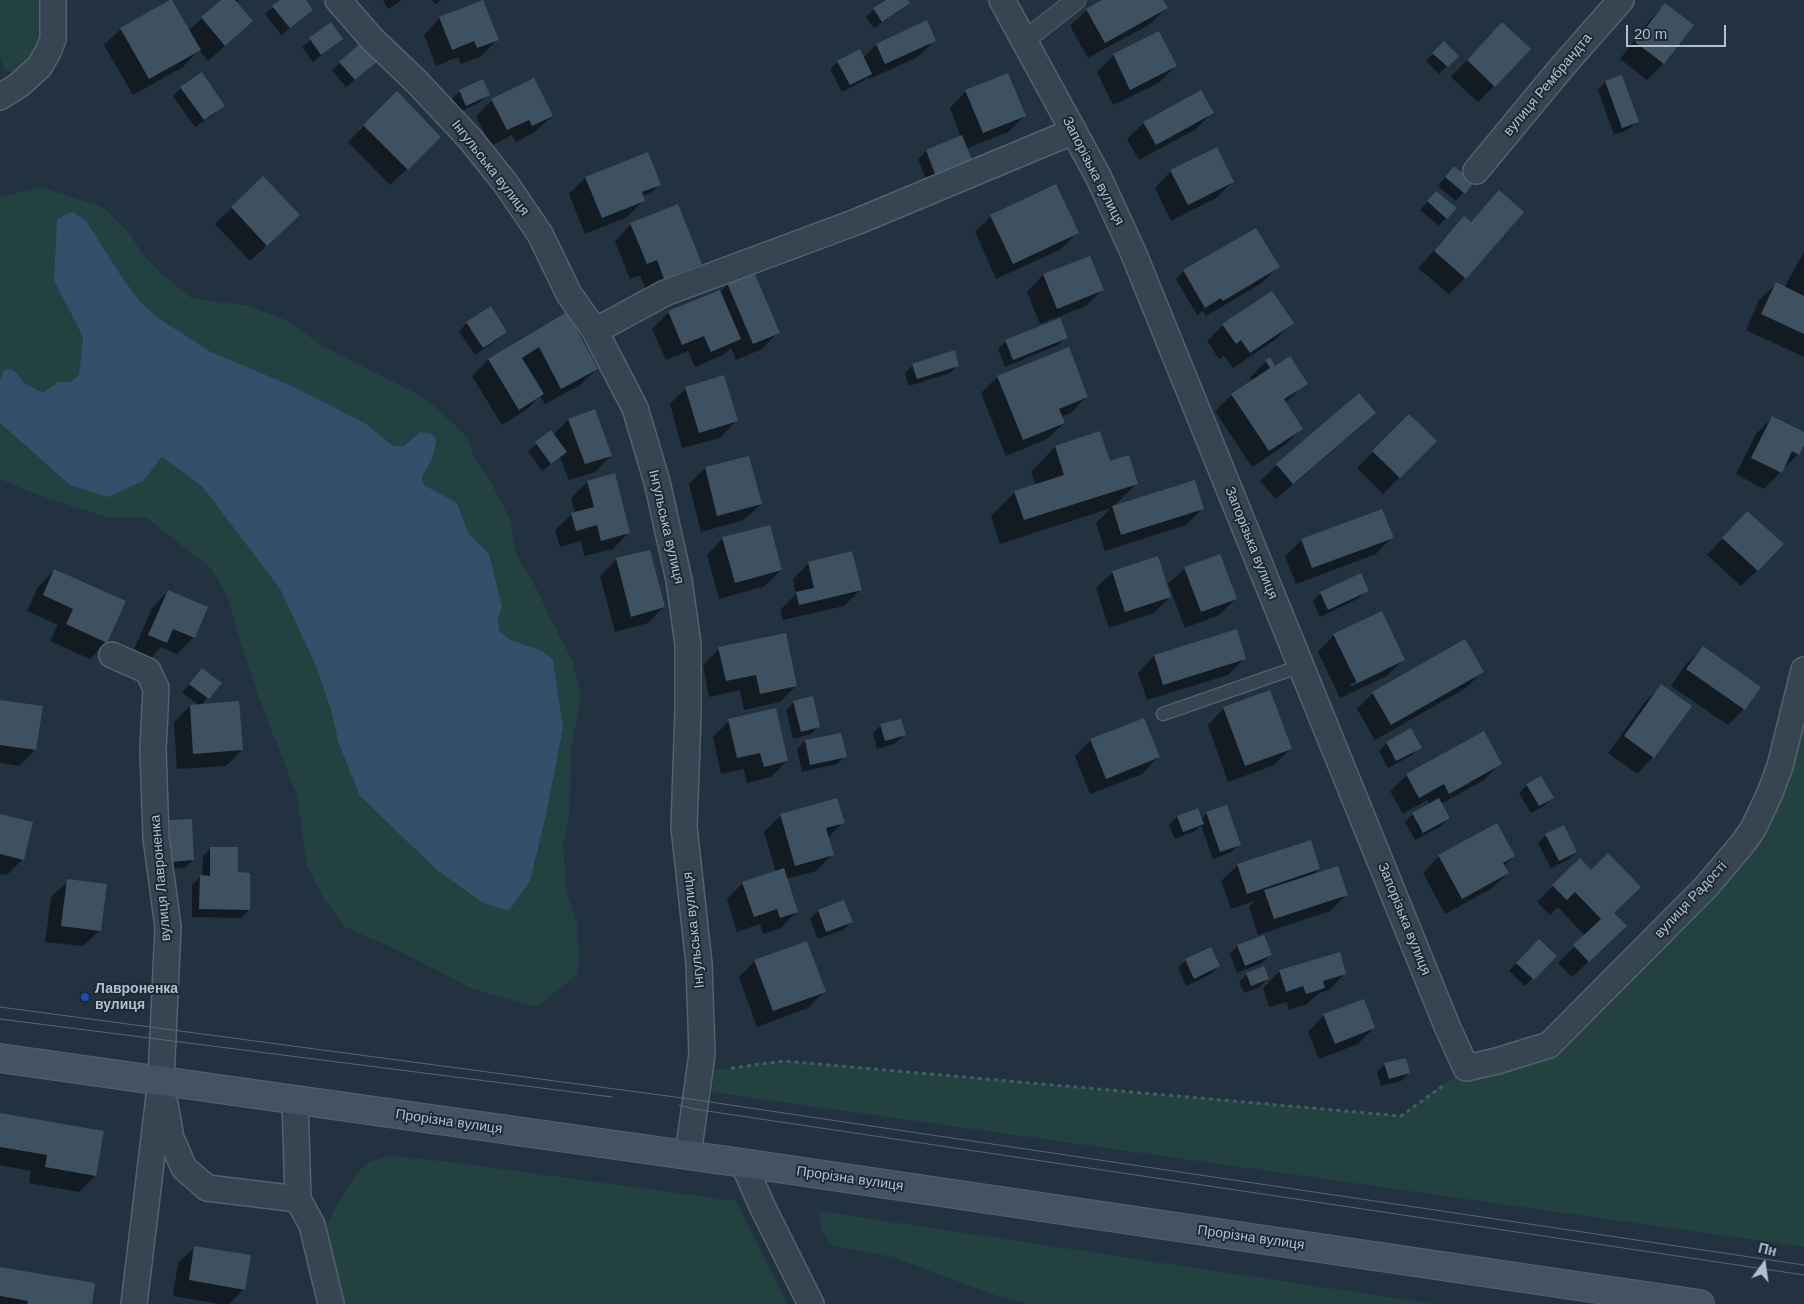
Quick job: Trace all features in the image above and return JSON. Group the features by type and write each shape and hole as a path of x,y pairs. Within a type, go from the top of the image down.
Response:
{"main road":[{"name":"Прорізна вулиця","path":"0,1058 253,1092 295,1100 743,1163 1700,1304"}],"street":[{"path":"0,97 19,86 39,67 48,52 53,39 53,0"},
{"name":"Інгульська вулиця","path":"338,0 373,40 416,82 470,140 506,184 540,234 569,294 594,331 635,408 657,482 679,580 688,644 688,713 684,827 699,964 702,1054 688,1156"},
{"name":"Запорізька вулиця","path":"1002,0 1098,176 1133,252 1447,1026 1466,1068"},
{"path":"1024,40 1076,0"},
{"name":"вулиця Рембрандта","path":"1476,171 1562,67 1621,0"},
{"path":"594,331 665,293 856,222 1074,131"},
{"name":"вулиця Лавроненка","path":"112,655 148,671 156,688 153,750 156,838 168,927 161,1080 134,1304"},
{"name":"вулиця Радості","path":"1466,1068 1497,1061 1549,1045 1706,887 1744,842 1760,815 1777,775 1804,673"},
{"path":"161,1080 171,1138 184,1168 207,1188 298,1199"},
{"path":"295,1100 298,1199 312,1225 331,1304"},
{"path":"743,1163 762,1208 810,1304"}],"lane":[{"path":"1162,714 1301,666"}],"path":[{"path":"701,1072 784,1061 1401,1116 1466,1068"}],"green space":[{"path":"0,0 42,0 42,19 34,55 16,74 5,70 0,56"},
{"path":"40,187 103,207 128,232 144,256 163,275 191,298 249,306 286,320 321,345 417,394 435,407 467,437 475,459 489,479 511,521 515,552 539,593 572,660 581,696 571,749 569,816 563,845 567,893 577,924 579,962 577,975 536,1007 473,989 389,946 345,927 323,897 307,865 297,796 258,695 229,600 212,569 147,518 109,518 41,496 0,479 0,423 70,485 143,481 162,457 202,486 280,589 316,666 332,713 338,741 438,871 483,903 509,911 530,881 545,820 563,728 528,645 509,639 499,631 498,618 502,608 481,545 468,533 457,503 424,485 422,477 432,459 420,432 403,446 393,446 365,423 292,386 211,352 158,318 141,303 119,273 57,219 54,280 83,337 79,375 69,382 58,382 43,393 24,383 17,373 4,370 0,381 0,197"},
{"path":"1804,675 1804,1247 698,1090 701,1072 784,1061 1401,1116 1466,1068 1549,1045 1744,842"},
{"path":"390,1156 450,1162 736,1201 787,1304 331,1304 317,1244 343,1194 358,1172 369,1162"},
{"path":"819,1211 1434,1304 1030,1304 997,1296 893,1257 833,1246 822,1232"}],"water":[{"path":"72,212 86,221 119,273 141,303 158,318 211,352 292,386 365,423 393,446 404,446 420,432 432,434 436,440 432,459 422,477 424,485 457,503 468,533 489,554 502,608 498,618 499,631 509,639 542,651 553,660 563,728 545,820 530,881 509,911 483,903 438,871 360,796 338,741 332,713 316,666 280,589 202,486 162,457 143,481 108,497 70,485 0,423 0,381 4,370 11,369 17,373 24,383 43,393 58,382 70,382 79,375 83,337 54,280 57,219"}],"building":[{"path":"172,0 201,50 149,79 120,28"},
{"path":"221,0 235,0 253,21 225,46 201,17"},
{"path":"280,0 306,0 313,10 290,28 272,6"},
{"path":"483,0 499,40 477,48 474,41 452,50 439,17"},
{"path":"886,0 908,0 910,3 882,22 873,8"},
{"path":"1102,0 1163,0 1168,8 1105,43 1086,9"},
{"path":"1665,3 1694,25 1664,64 1635,42"},
{"path":"927,20 936,41 885,64 876,44"},
{"path":"331,22 343,39 321,55 309,38"},
{"path":"1502,22 1531,49 1495,87 1467,60"},
{"path":"1159,31 1177,66 1130,90 1113,54"},
{"path":"1444,41 1459,56 1448,67 1432,53"},
{"path":"362,42 378,61 355,80 339,62"},
{"path":"860,49 872,74 850,85 837,61"},
{"path":"202,72 225,106 204,120 180,87"},
{"path":"1008,73 1026,116 983,133 965,90"},
{"path":"1622,75 1639,122 1622,128 1605,81"},
{"path":"534,78 553,116 532,126 529,120 507,130 491,99"},
{"path":"483,79 490,95 466,106 459,90"},
{"path":"1201,90 1214,113 1156,145 1143,122"},
{"path":"397,91 441,137 408,170 363,125"},
{"path":"962,135 973,162 936,177 926,150"},
{"path":"1217,147 1234,182 1188,205 1170,170"},
{"path":"648,152 661,185 642,192 645,201 602,218 585,177"},
{"path":"1454,166 1474,183 1465,194 1445,177"},
{"path":"263,176 300,215 267,246 231,207"},
{"path":"1056,184 1079,233 1013,264 990,215"},
{"path":"1499,190 1524,212 1466,279 1434,251 1464,216 1471,222"},
{"path":"1436,191 1457,208 1447,219 1427,201"},
{"path":"678,204 702,264 664,279 657,260 647,264 630,223"},
{"path":"1256,228 1280,267 1223,301 1221,298 1205,308 1183,270"},
{"path":"1090,256 1104,290 1057,309 1043,274"},
{"path":"754,272 780,333 753,344 727,283"},
{"path":"1776,282 1804,296 1804,334 1761,314"},
{"path":"720,290 741,339 711,352 704,336 682,345 668,311"},
{"path":"1272,291 1294,323 1250,353 1241,340 1236,344 1222,324"},
{"path":"491,306 507,332 483,348 466,322"},
{"path":"567,312 598,369 561,389 539,347 522,358 544,394 519,410 488,359"},
{"path":"1060,318 1068,338 1013,360 1005,340"},
{"path":"1069,347 1088,397 1059,409 1065,423 1023,440 997,376"},
{"path":"955,350 959,366 917,379 912,364"},
{"path":"1290,356 1308,384 1284,399 1303,429 1269,451 1231,394 1270,368 1265,360 1270,357 1275,366"},
{"path":"724,375 738,421 699,433 685,387"},
{"path":"1359,393 1376,413 1293,484 1276,464"},
{"path":"595,409 612,456 585,464 568,419"},
{"path":"1409,414 1437,441 1400,478 1372,451"},
{"path":"1772,416 1804,432 1804,445 1799,455 1792,451 1782,473 1751,458"},
{"path":"551,430 567,452 551,464 535,442"},
{"path":"1100,431 1110,461 1129,455 1138,484 1024,520 1014,491 1064,475 1055,446"},
{"path":"749,456 762,504 717,516 705,467"},
{"path":"615,473 630,533 601,541 597,525 576,531 571,513 594,507 587,481"},
{"path":"1195,480 1204,509 1121,535 1112,506"},
{"path":"1382,509 1394,538 1312,568 1301,539"},
{"path":"1747,511 1784,544 1758,571 1722,538"},
{"path":"770,525 782,570 735,583 722,537"},
{"path":"650,550 665,607 631,617 616,558"},
{"path":"852,551 862,590 799,605 796,592 814,588 808,562"},
{"path":"1220,554 1237,599 1201,612 1184,567"},
{"path":"1158,556 1171,597 1125,612 1112,571"},
{"path":"54,569 126,601 107,643 66,624 73,609 43,595"},
{"path":"1361,573 1369,591 1328,610 1320,592"},
{"path":"168,590 208,607 195,638 173,629 167,643 148,635"},
{"path":"1382,611 1405,660 1357,683 1333,634"},
{"path":"1237,629 1246,659 1163,685 1154,655"},
{"path":"786,633 797,686 760,694 756,675 726,681 718,647"},
{"path":"1465,639 1484,672 1391,725 1372,692"},
{"path":"1703,646 1761,687 1745,710 1686,669"},
{"path":"202,668 222,683 209,699 189,684"},
{"path":"1661,684 1692,706 1654,758 1624,736"},
{"path":"1270,690 1292,749 1245,766 1223,707"},
{"path":"813,696 820,727 801,732 793,701"},
{"path":"0,700 43,706 36,750 0,745"},
{"path":"239,701 243,750 193,754 190,705"},
{"path":"776,708 788,761 764,767 760,753 737,758 728,719"},
{"path":"1144,718 1160,757 1106,779 1090,739"},
{"path":"901,719 906,735 885,741 880,724"},
{"path":"1411,728 1422,748 1396,761 1386,742"},
{"path":"1484,731 1502,764 1449,794 1444,784 1419,798 1406,774"},
{"path":"841,733 847,757 810,765 805,740"},
{"path":"1541,776 1554,798 1539,806 1526,784"},
{"path":"837,798 845,823 826,828 834,855 795,866 780,814"},
{"path":"1439,798 1450,818 1423,833 1412,813"},
{"path":"1227,805 1241,845 1220,852 1206,812"},
{"path":"1198,808 1204,824 1183,832 1177,816"},
{"path":"0,814 33,822 24,860 0,854"},
{"path":"192,819 194,860 171,862 169,820"},
{"path":"1497,823 1515,856 1503,863 1509,873 1462,899 1438,855"},
{"path":"1564,825 1577,852 1559,861 1545,834"},
{"path":"1311,840 1320,869 1247,894 1237,864"},
{"path":"210,847 238,847 238,872 250,873 250,910 199,909 200,875 210,876"},
{"path":"1608,853 1641,887 1614,913 1627,926 1589,962 1573,945 1601,919 1575,892 1567,900 1552,885 1580,858 1591,870"},
{"path":"1338,866 1348,895 1274,919 1264,890"},
{"path":"784,868 798,912 780,918 777,909 754,917 742,882"},
{"path":"67,879 107,884 101,931 61,926"},
{"path":"844,900 853,922 826,932 818,910"},
{"path":"1264,935 1272,955 1245,966 1237,945"},
{"path":"1539,939 1557,956 1534,980 1516,963"},
{"path":"807,941 826,992 773,1011 754,960"},
{"path":"1211,947 1220,966 1194,979 1185,959"},
{"path":"1340,952 1346,974 1323,981 1325,988 1306,994 1303,986 1286,992 1279,970"},
{"path":"1264,966 1269,979 1251,986 1246,973"},
{"path":"1364,999 1375,1028 1335,1044 1323,1014"},
{"path":"1406,1058 1410,1073 1389,1079 1384,1063"},
{"path":"0,1113 104,1131 96,1176 45,1167 47,1155 0,1147"},
{"path":"194,1246 251,1255 245,1290 189,1280"},
{"path":"0,1267 95,1283 92,1304 27,1304 28,1301 0,1296"}],"tram line":[{"path":"0,1007 690,1099 1804,1265"},
{"path":"0,1019 612,1097"},
{"path":"679,1105 694,1109 1804,1275"}],"place":[{"name":"Лавроненка вулиця","path":"85,997"}]}
